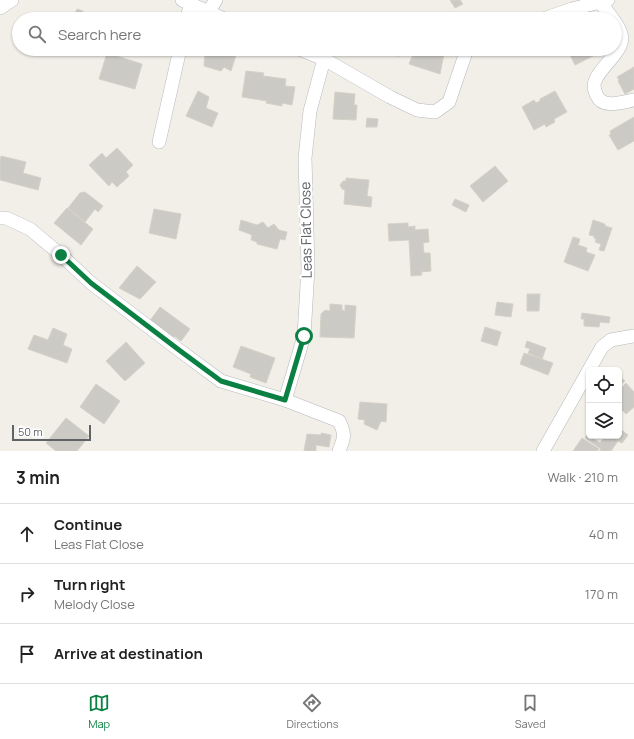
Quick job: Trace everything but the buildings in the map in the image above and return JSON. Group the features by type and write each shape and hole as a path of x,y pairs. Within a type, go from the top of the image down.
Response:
{"street":[{"path":"0,8 12,0"},
{"path":"187,12 186,2 208,12 216,0"},
{"path":"563,12 604,1 610,12"},
{"path":"159,142 178,56"},
{"path":"316,56 390,97 417,110 435,112 449,102 465,56"},
{"path":"612,56 594,82 594,91 598,99 604,103 609,104 634,100"},
{"name":"Leas Flat Close","path":"285,400 304,336 308,268 305,158 310,111 324,59"},
{"path":"0,218 6,218 30,229 91,283 221,381 285,400 339,421 345,437 339,451"},
{"path":"591,367 602,347 611,340 634,336"},
{"path":"543,451 586,375"}],"route":[{"path":"61,255 91,283 221,381 285,400 304,336"}]}
